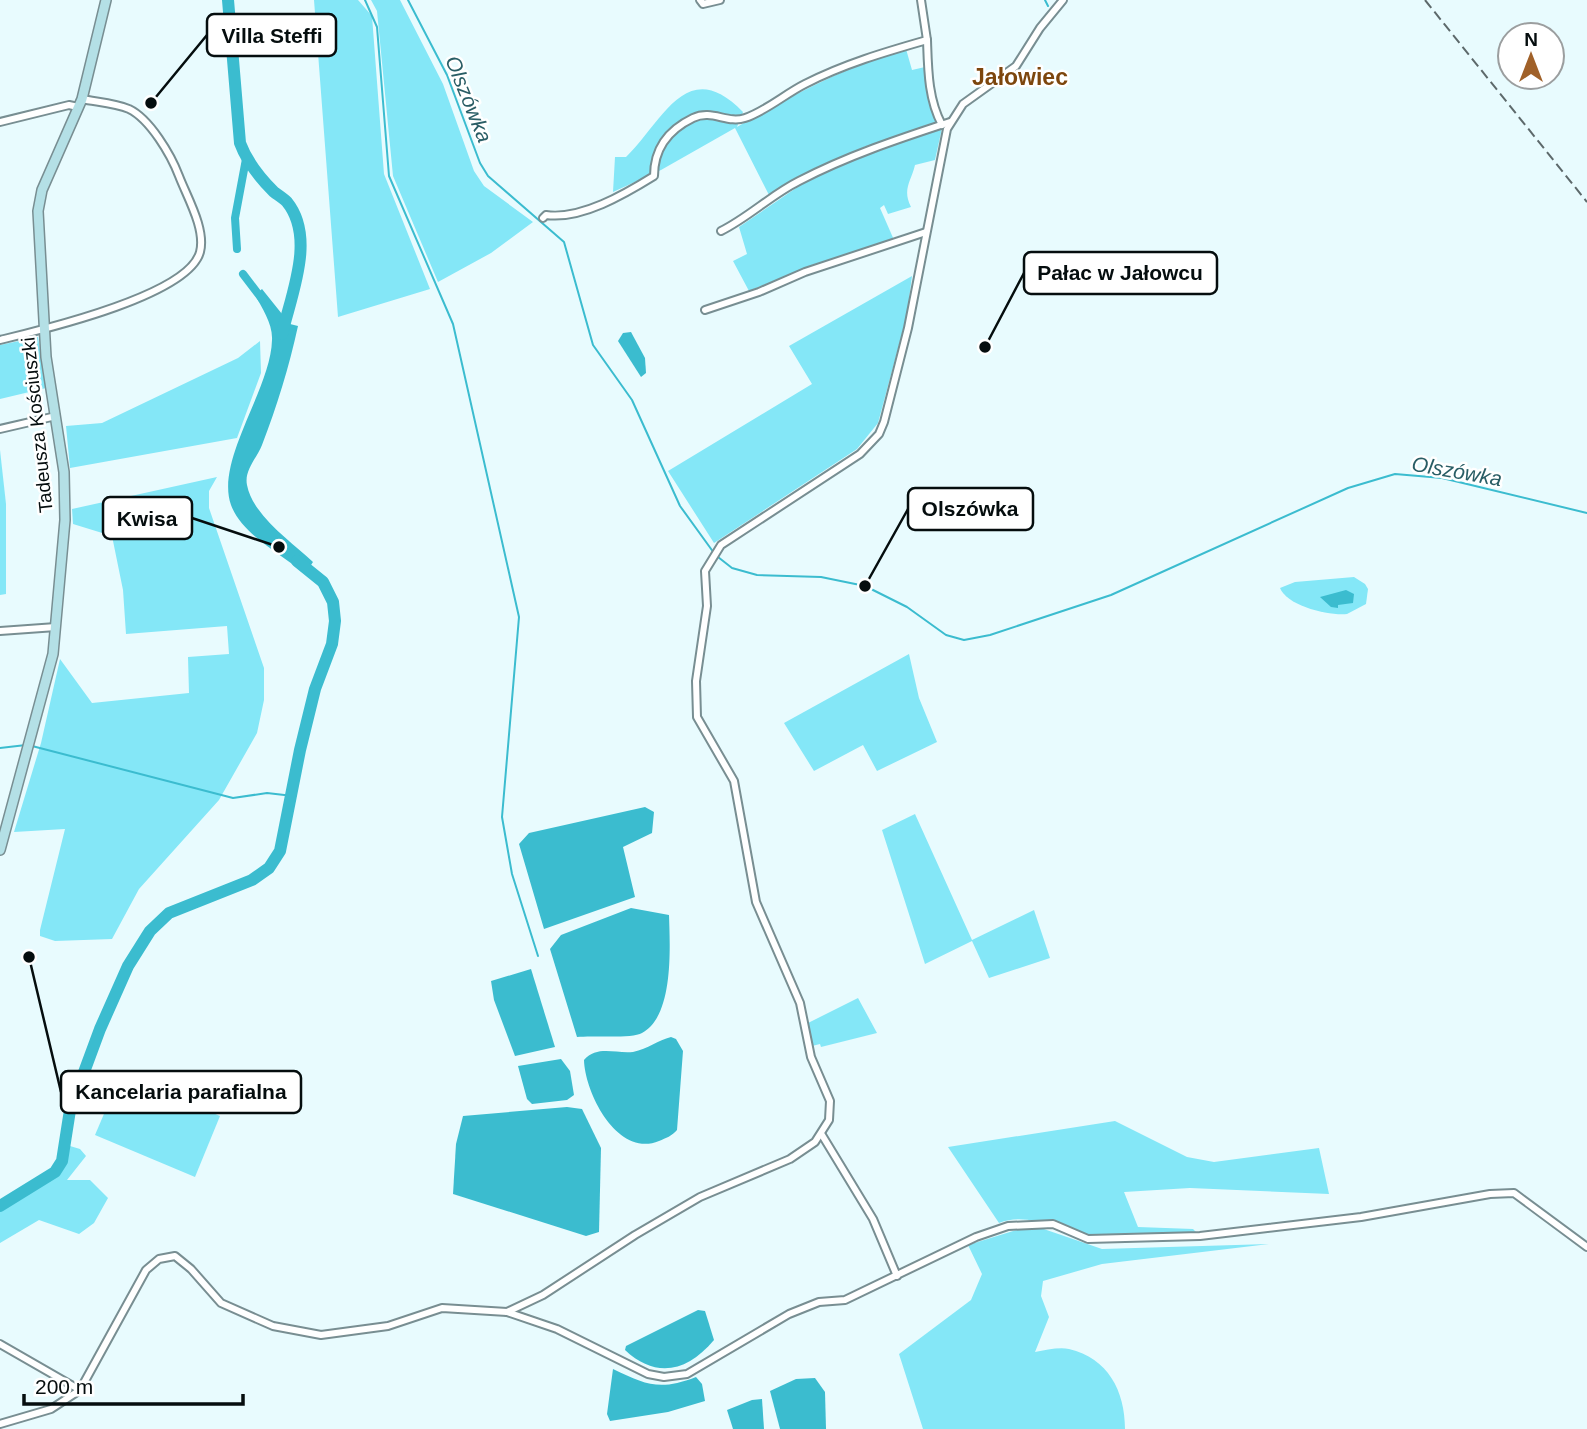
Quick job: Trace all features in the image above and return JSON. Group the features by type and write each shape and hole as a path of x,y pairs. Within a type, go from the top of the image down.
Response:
{"main road":[{"name":"Tadeusza Kościuszki","path":"0,850 51,663 65,520 64,472 45,329 38,211 42,190 80,103 106,0"}],"street":[{"path":"700,0 703,4 720,0"},
{"path":"920,0 928,78 936,113 942,125"},
{"path":"507,1312 543,1295 635,1235 700,1197 790,1158 822,1135 830,1113 829,1095 811,1057 797,993 756,902 734,781 697,717 696,681 707,606 705,571 711,557 721,545 860,454 879,434 908,328 950,122 963,104 1016,66 1040,28 1063,0"},
{"path":"543,218 546,215 560,217 578,213 654,176 654,159 665,137 694,117 715,113 728,119 742,119 838,69 926,40"},
{"path":"0,122 80,103 128,108 142,118 174,164 201,236 200,253 194,262 155,289 121,306 0,340"},
{"path":"721,231 746,218 796,183 874,146 950,122"},
{"path":"705,310 759,292 805,272 926,232"},
{"path":"0,429 56,416"},
{"path":"0,631 56,627"},
{"path":"822,1135 873,1219 897,1276"},
{"path":"0,1424 51,1409 80,1390 146,1270 159,1259 175,1256 191,1269 220,1303 273,1326 321,1335 388,1326 442,1308 507,1312 556,1329 648,1374 664,1377 687,1374 789,1314 819,1302 845,1300 976,1237 1008,1226 1053,1224 1088,1239 1200,1236 1361,1217 1490,1194 1514,1193 1587,1247"},
{"path":"0,1344 80,1390"}],"shaded area":[{"path":"314,0 358,0 372,16 384,174 430,289 338,317"},
{"path":"371,0 400,0 443,84 474,171 484,186 533,222 491,253 438,282 393,176 377,11"},
{"path":"906,49 912,70 925,67 937,122 864,147 770,197 735,128 661,170 613,192 615,157 626,157 677,99 691,91 706,90 723,96 743,112 737,127 819,83"},
{"path":"942,128 935,160 915,165 907,190 911,207 888,214 884,205 880,208 894,240 812,265 749,291 733,261 747,254 739,227 802,184 845,163"},
{"path":"912,276 907,315 878,423 857,449 714,543 668,471 812,384 789,346"},
{"path":"262,289 290,324 298,326 278,401 262,445 249,469 247,485 265,518 313,562 305,574 244,526 231,505 228,487 237,446 269,359 271,328 255,295"},
{"path":"631,332 645,358 646,373 641,377 618,341 623,333"},
{"path":"38,337 46,388 0,399 0,345"},
{"path":"260,341 261,373 237,438 70,468 66,426 102,423 238,358"},
{"path":"0,450 6,504 6,594 0,595"},
{"path":"217,477 209,491 209,508 264,668 264,700 257,733 219,800 139,889 112,939 55,941 40,936 65,829 14,832 41,743 60,659 92,703 189,693 188,657 229,654 227,626 126,634 123,590 112,536 73,524 72,509"},
{"path":"1354,577 1368,589 1366,604 1347,614 1330,613 1300,605 1280,588 1295,582"},
{"path":"1346,590 1354,594 1353,603 1338,605 1338,608 1331,607 1320,597"},
{"path":"909,654 919,698 937,742 877,771 863,745 814,771 784,723"},
{"path":"645,807 654,812 652,833 623,847 635,897 544,929 519,844 529,833"},
{"path":"915,814 972,940 1034,910 1050,958 989,978 972,941 925,964 882,830"},
{"path":"631,908 669,915 668,980 660,1012 652,1024 637,1035 577,1037 550,949 561,935"},
{"path":"531,969 555,1047 515,1056 494,1000 491,981"},
{"path":"858,998 877,1033 821,1047 820,1044 812,1046 808,1023"},
{"path":"671,1037 676,1039 683,1051 677,1130 659,1141 644,1144 630,1140 618,1132 597,1105 590,1089 584,1060 601,1051 638,1051"},
{"path":"561,1059 570,1071 574,1095 567,1100 532,1104 527,1099 518,1066"},
{"path":"121,1074 220,1116 195,1177 95,1135"},
{"path":"567,1107 582,1109 601,1148 599,1232 586,1236 453,1194 456,1144 463,1116"},
{"path":"1115,1121 1187,1157 1214,1162 1319,1148 1329,1194 1190,1188 1124,1192 1138,1227 1193,1229 1200,1236 1125,1241 1086,1239 1033,1221 1022,1219 999,1223 948,1147"},
{"path":"70,1146 80,1149 86,1156 67,1180 90,1180 108,1198 94,1223 79,1234 39,1220 0,1243 0,1211 52,1178"},
{"path":"1032,1225 1102,1249 1269,1244 1102,1264 1043,1281 1041,1296 1049,1317 1035,1352 1065,1348 1083,1353 1104,1368 1118,1389 1125,1429 923,1429 899,1354 971,1300 982,1274 968,1245"},
{"path":"698,1310 705,1311 714,1340 693,1359 671,1368 660,1368 648,1365 625,1350 626,1346"},
{"path":"613,1369 644,1382 663,1385 696,1377 702,1384 705,1401 668,1412 610,1421 607,1414"},
{"path":"815,1378 825,1392 826,1429 780,1429 770,1391 796,1379"},
{"path":"762,1399 764,1429 733,1429 727,1410"}],"waterway":[{"path":"228,0 240,143 259,175 287,202 300,232 299,267 282,334"},
{"path":"365,0 377,27 389,176 453,324 519,617 502,817 512,874 538,956"},
{"name":"Olszówka","path":"408,0 447,75 480,163 488,176 564,242 593,345 632,400 680,506 714,553"},
{"path":"1045,0 1048,6"},
{"path":"237,249 235,218 246,159"},
{"path":"243,274 262,299"},
{"name":"Olszówka","path":"718,557 732,568 757,575 821,577 865,586 907,607 946,635 964,640 990,635 1111,595 1348,488 1395,474 1442,478 1587,513"},
{"path":"0,1206 55,1172 62,1161 70,1110 100,1029 128,966 150,931 169,913 252,880 269,868 280,851 300,750 315,689 332,644 335,621 333,602 323,582 297,561"},
{"path":"0,748 26,745"},
{"path":"32,746 233,798 267,793 293,796"}],"railway":[{"path":"1425,0 1587,202"}],"place":[{"name":"Villa Steffi","path":"151,103"},
{"name":"Pałac w Jałowcu","path":"985,347"},
{"name":"Kwisa","path":"279,547"},
{"name":"Olszówka","path":"865,586"},
{"name":"Kancelaria parafialna","path":"29,957"}],"district":[{"name":"Jałowiec","path":"1020,77"}]}
